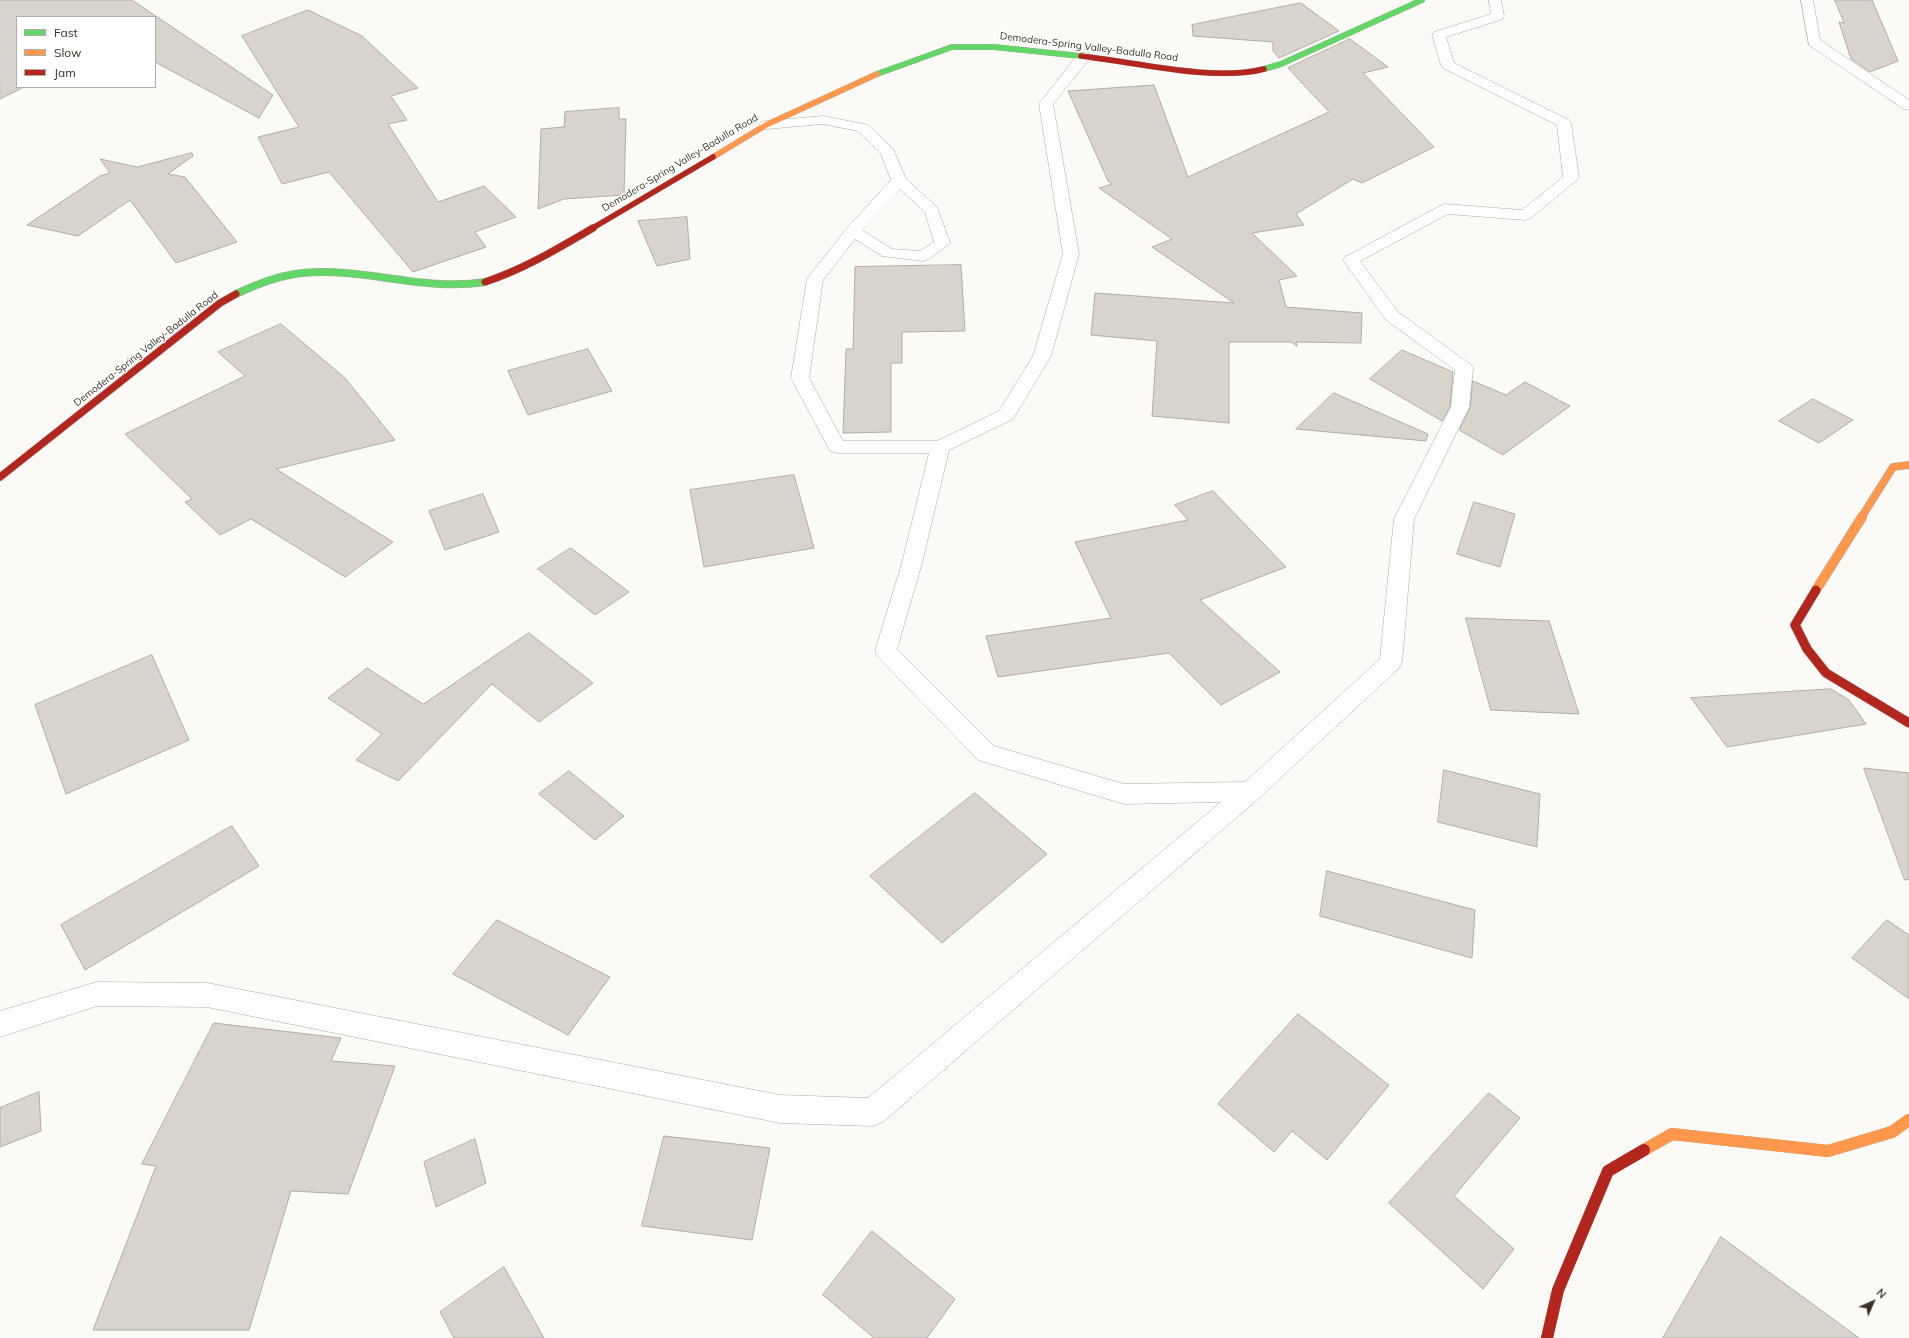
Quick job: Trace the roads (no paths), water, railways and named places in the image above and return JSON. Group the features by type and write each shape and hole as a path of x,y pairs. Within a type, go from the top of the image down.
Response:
{"main road":[{"name":"Demodera-Spring Valley-Badulla Road","path":"0,477 220,303 250,286 285,274 324,271 448,285 471,284 500,278 524,269 550,254 766,124 872,76 952,47 994,47 1084,56 1148,66 1217,73 1252,72 1281,64 1422,0"},
{"path":"1909,465 1893,467 1795,625 1807,649 1826,673 1909,723"},
{"path":"1547,1338 1558,1290 1608,1171 1672,1134 1828,1151 1892,1132 1909,1120"}],"lane":[{"path":"0,1024 97,994 207,995 780,1110 873,1112 1250,792 1391,662 1404,519 1460,407 1464,368 1392,316 1351,260 1445,209 1524,215 1571,178 1564,123 1448,65 1439,35 1498,16 1495,0"},
{"path":"1807,0 1814,42 1909,106"},
{"path":"899,181 854,231 815,279 800,378 837,447 940,447 1006,415 1042,356 1071,254 1046,104 1084,56"},
{"path":"766,124 823,120 863,128 888,152 899,181 932,210 942,243 923,256 888,254 854,231"},
{"path":"940,447 912,563 886,651 986,753 1124,794 1250,792"}]}
